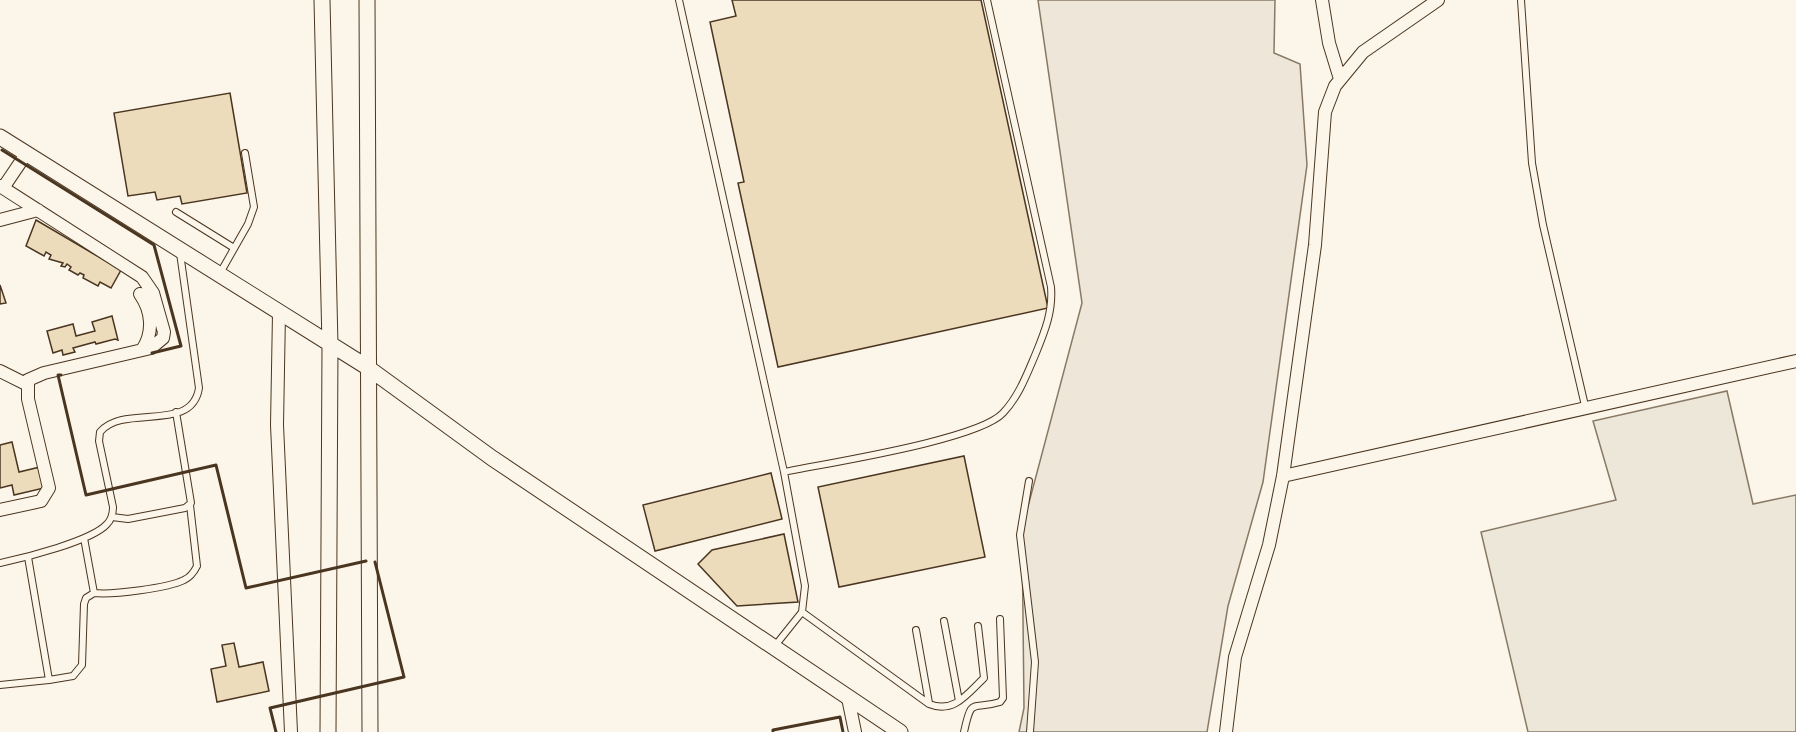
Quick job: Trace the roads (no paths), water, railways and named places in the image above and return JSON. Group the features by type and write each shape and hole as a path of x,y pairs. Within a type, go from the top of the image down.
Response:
{"street":[{"path":"322,0 330,345 328,732"},
{"path":"367,0 370,732"},
{"path":"1322,0 1329,43 1340,79"},
{"path":"1226,732 1235,657 1266,557 1283,476 1315,245 1325,112 1340,79 1363,52 1438,0"},
{"path":"2,142 26,154 368,367 492,458 900,732"},
{"path":"0,510 41,501 50,488 26,384 31,377 142,350 159,344 163,338 159,310 148,283 134,270 2,187 26,154"},
{"path":"0,220 38,210"},
{"path":"140,294 150,324 148,339 142,350"},
{"path":"279,313 277,425 291,732"},
{"path":"1283,476 1586,410 1796,361"},
{"path":"0,371 26,384"},
{"path":"848,698 855,732"}],"lane":[{"path":"679,0 784,472 805,586 802,612 774,647"},
{"path":"784,472 952,437 988,424 1002,414 1017,394 1031,364 1050,313 1051,287 987,0"},
{"path":"1521,0 1532,163 1543,225 1586,410"},
{"path":"219,275 254,207 245,153"},
{"path":"176,212 234,248"},
{"path":"0,563 28,557 101,530 112,517 112,507 99,441 100,432 111,423 176,412 191,407 199,388 180,250"},
{"path":"0,685 73,676 82,665 84,604 86,598 94,592 121,592 180,582 193,574 197,566 197,555 190,505 192,500 176,412"},
{"path":"1029,481 1020,535 1035,662 1030,732"},
{"path":"112,517 128,519 190,505"},
{"path":"84,538 94,592"},
{"path":"28,557 49,680"},
{"path":"802,612 930,704 944,708 959,701 984,678 978,626"},
{"path":"964,732 971,708 976,705 1000,702 1003,698 1000,619"},
{"path":"944,621 959,701"},
{"path":"916,630 930,704"}]}
